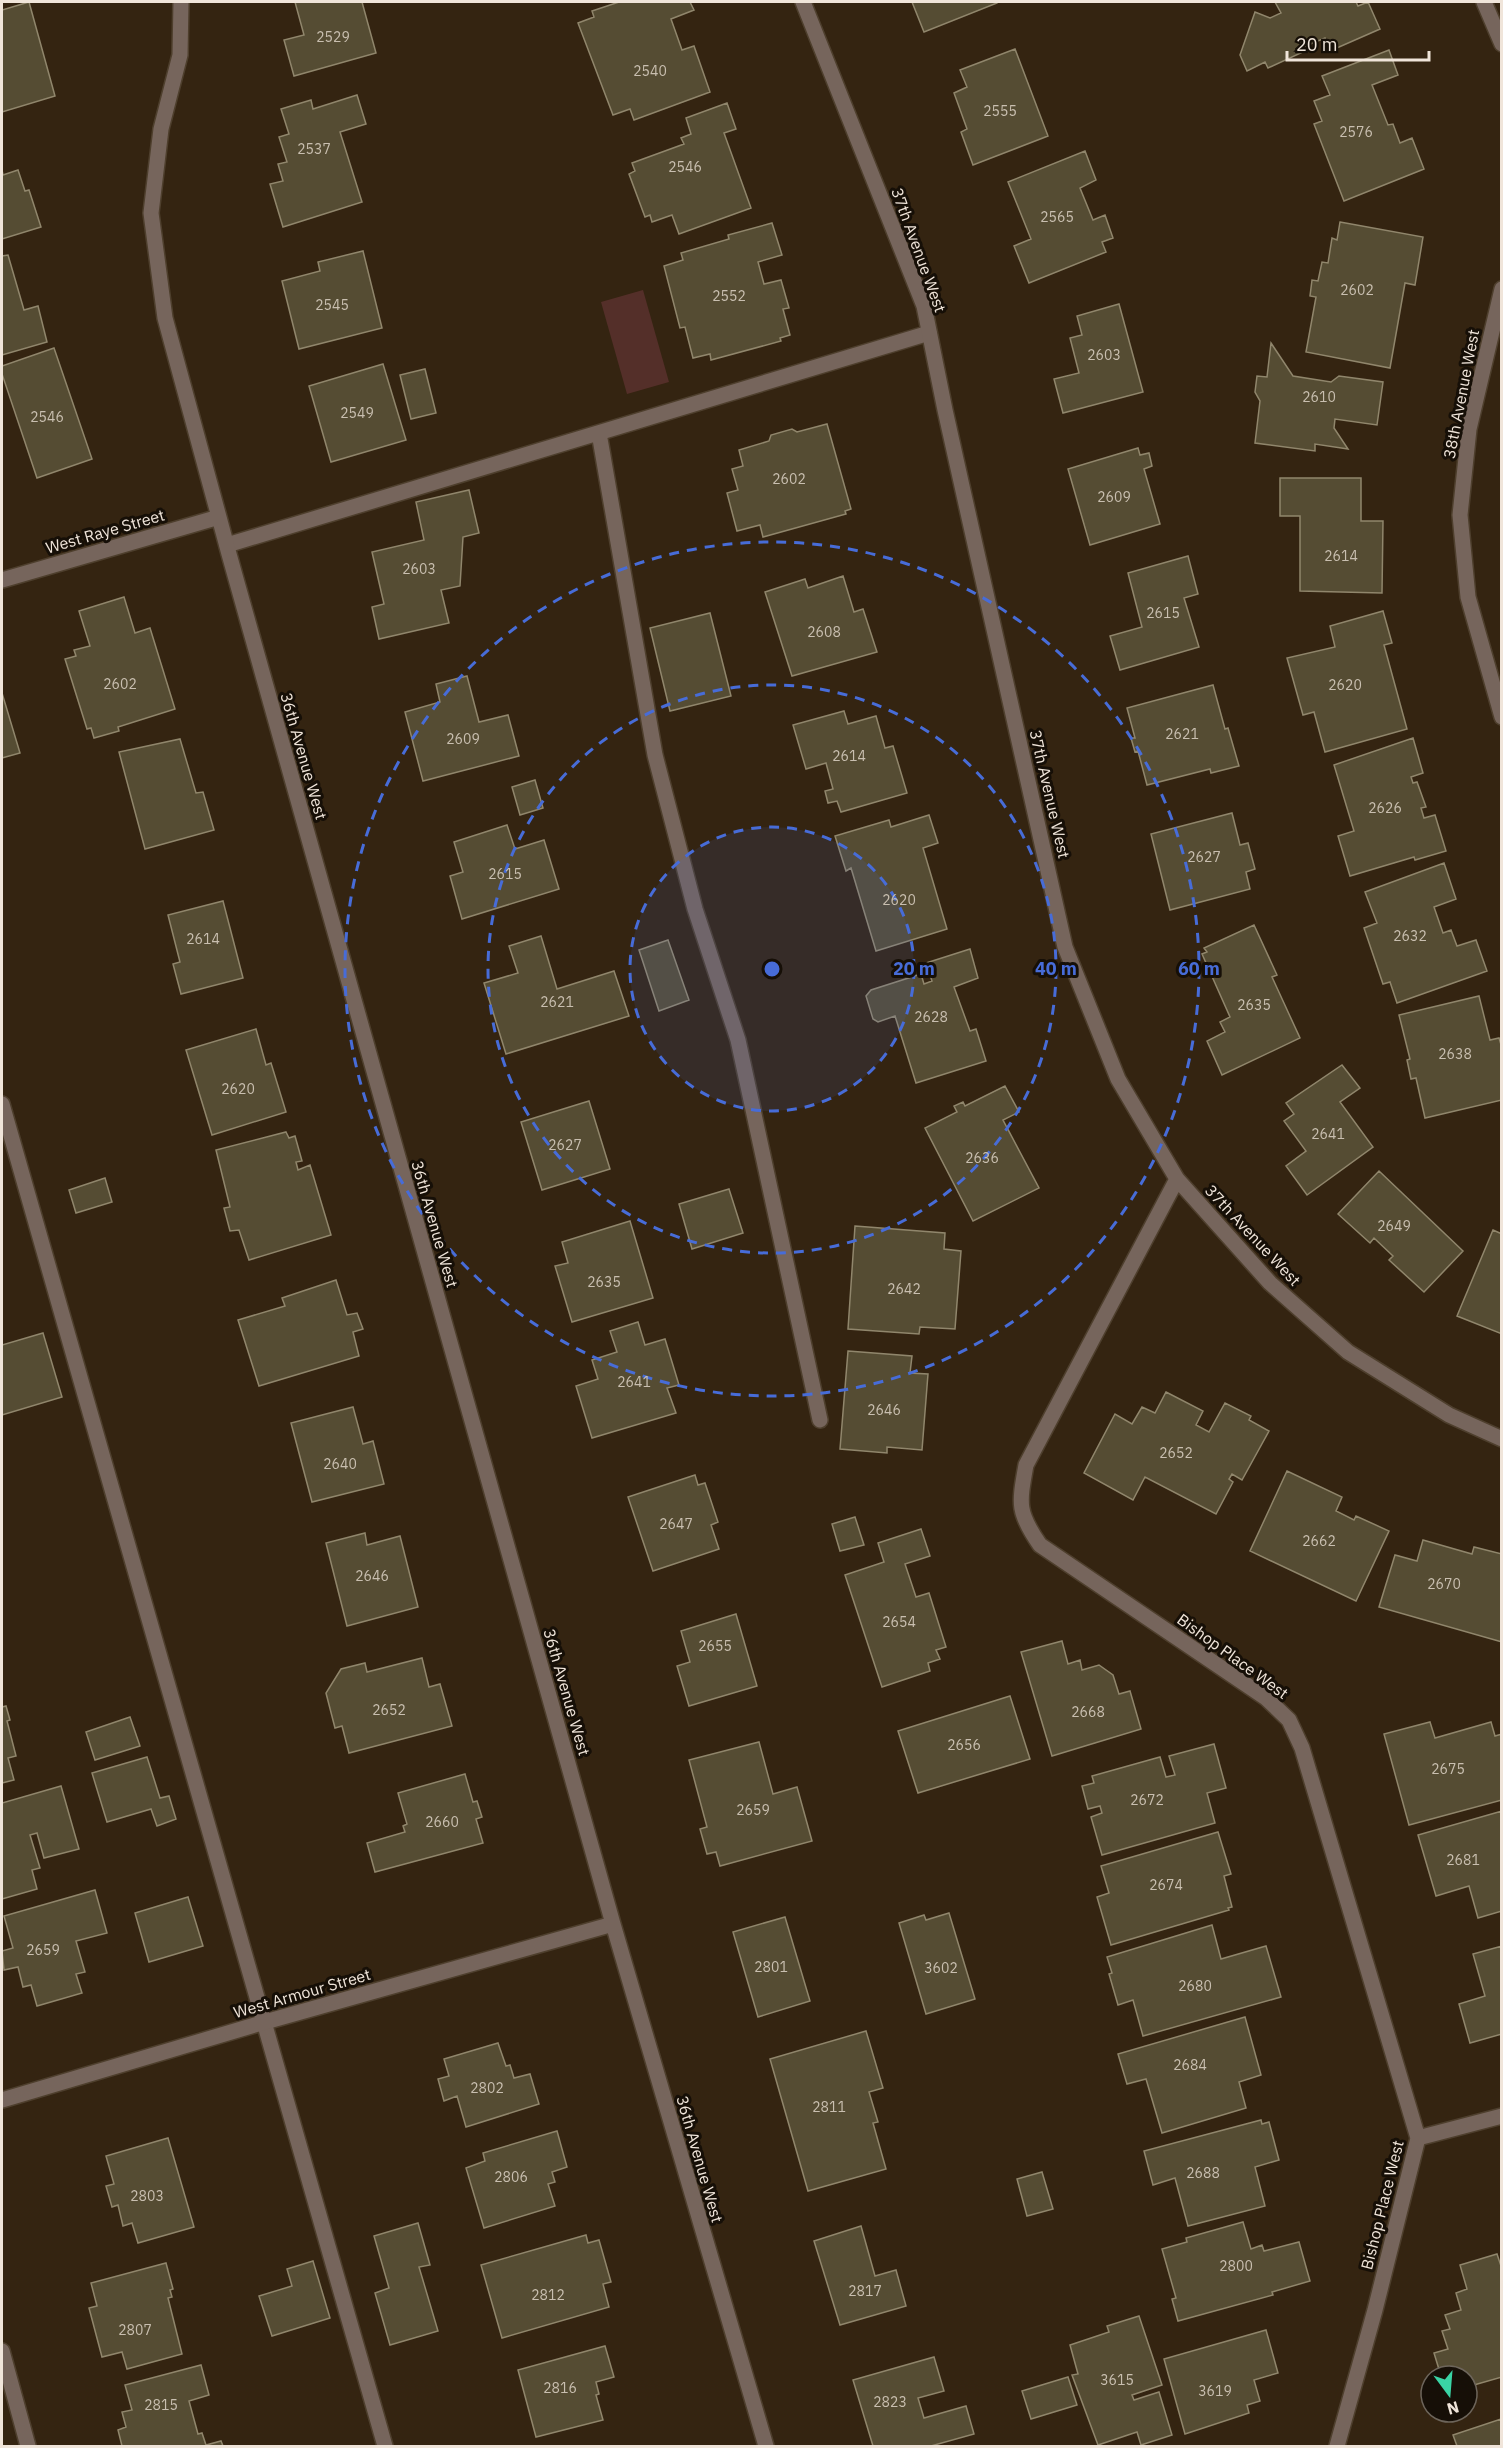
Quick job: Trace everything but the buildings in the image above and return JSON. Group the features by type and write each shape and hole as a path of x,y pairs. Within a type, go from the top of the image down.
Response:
{"street":[{"name":"36th Avenue West","path":"181,2 180,55 161,129 152,213 165,318 613,1924 766,2446"},
{"name":"37th Avenue West","path":"803,2 924,306 1065,946 1118,1078 1177,1179 1270,1283 1348,1352 1449,1415 1502,1439"},
{"path":"1484,2 1502,44"},
{"name":"38th Avenue West","path":"1502,289 1469,429 1460,515 1468,597 1502,717"},
{"path":"227,545 929,333"},
{"path":"599,433 655,755 695,909 738,1040 820,1420"},
{"name":"West Raye Street","path":"2,580 219,517"},
{"path":"2,1104 385,2446"},
{"name":"Bishop Place West","path":"1177,1179 1026,1464 1019,1499 1024,1522 1040,1545 1266,1698 1289,1720 1302,1748 1418,2138 1375,2310 1336,2446"},
{"name":"West Armour Street","path":"2,2100 265,2022 613,1924"},
{"path":"1418,2138 1502,2116"},
{"path":"2,2351 28,2446"}],"shaded area":[{"path":"643,290 669,382 627,394 601,302"}]}
